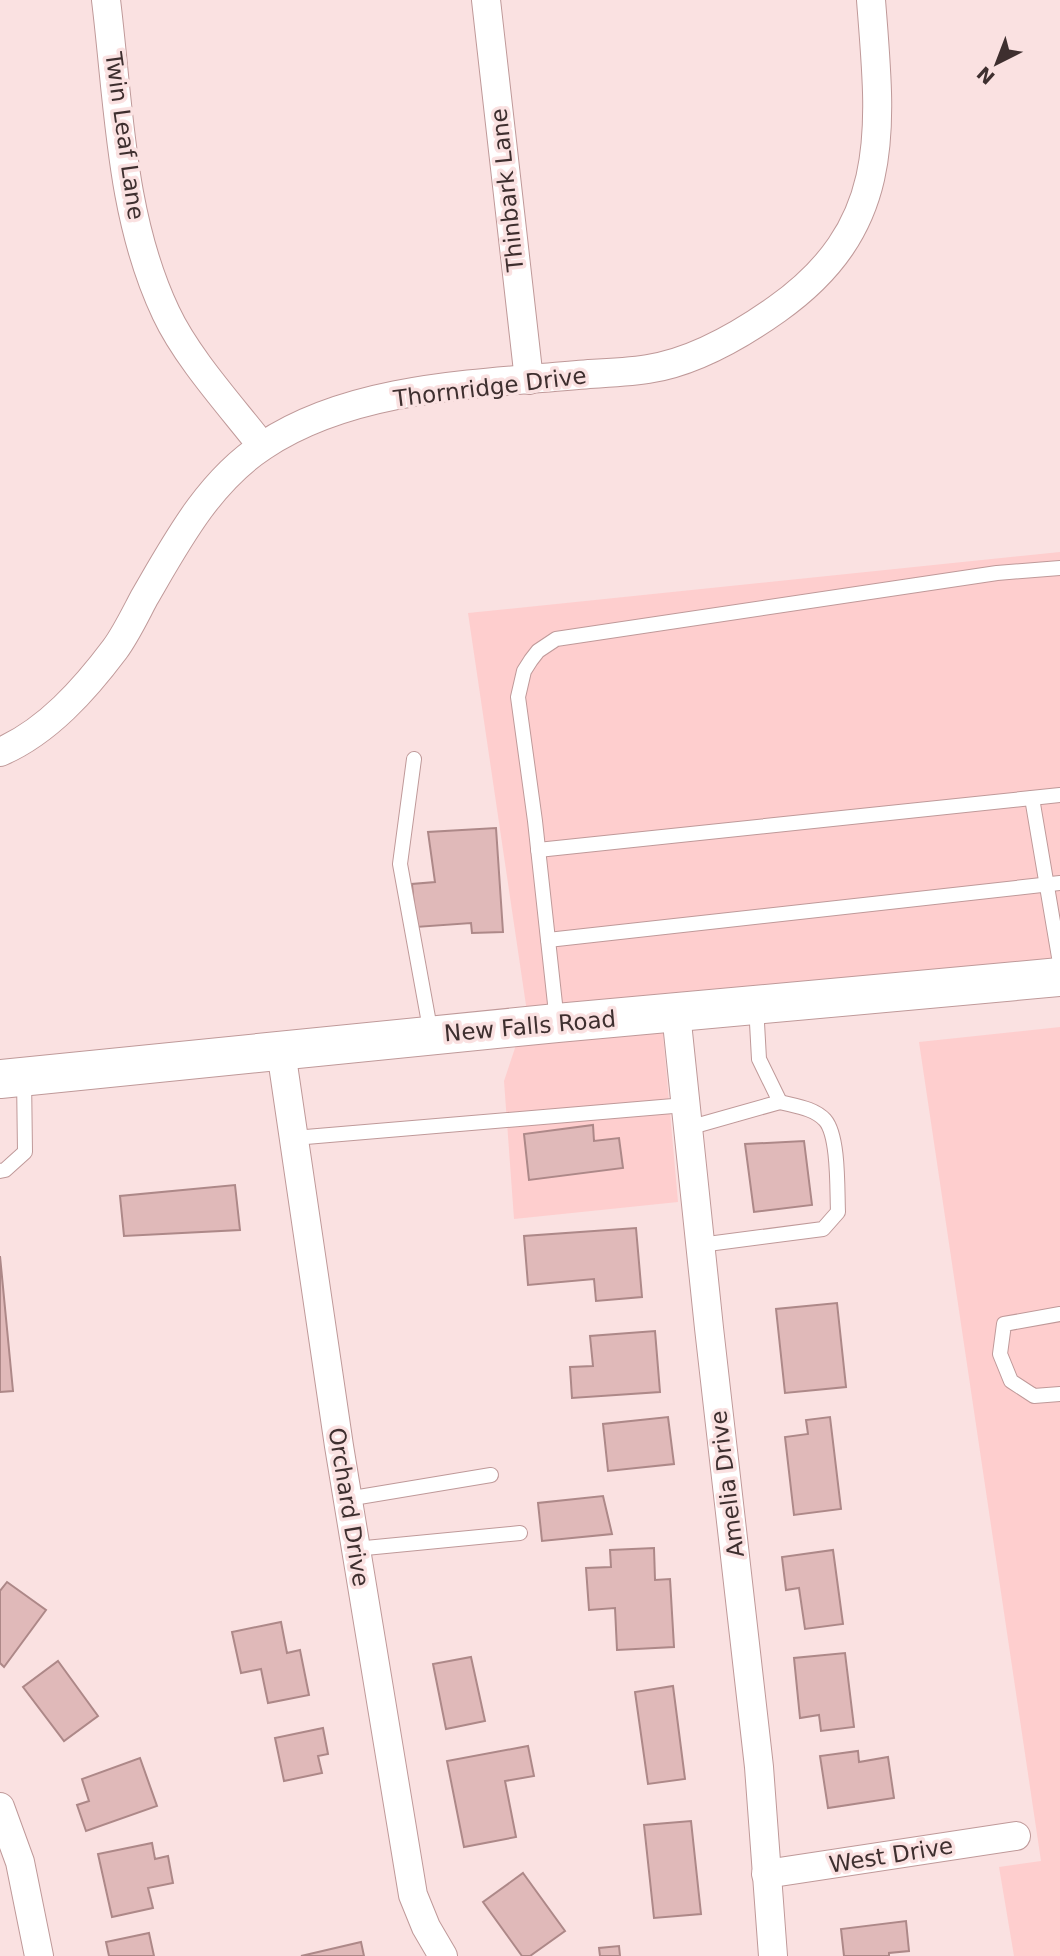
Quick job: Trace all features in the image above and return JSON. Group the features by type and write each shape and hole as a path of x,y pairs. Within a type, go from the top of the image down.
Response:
{"main road":[{"name":"New Falls Road","path":"12,1078 1060,976"}],"street":[{"name":"Twin Leaf Lane","path":"106,0 122,150 133,215 156,290 167,315 188,349 262,446"},
{"name":"Thinbark Lane","path":"486,0 529,380"},
{"name":"Thornridge Drive","path":"0,752 45,724 68,704 116,648 155,579 200,509 223,478 262,446 325,414 355,405 439,389 650,369 700,353 753,327 792,299 820,273 843,244 857,218 870,182 877,142 876,58 871,0"},
{"name":"Amelia Drive","path":"676,1013 759,1767 774,1956"},
{"name":"Orchard Drive","path":"281,1051 355,1549 413,1895 426,1927 443,1956"},
{"path":"0,1807 20,1863 39,1956"},
{"name":"West Drive","path":"766,1874 1016,1836"}],"lane":[{"path":"557,1023 519,688 524,671 538,651 556,639 997,573 1060,568"},
{"path":"414,758 400,864 431,1036"},
{"path":"538,850 1060,796"},
{"path":"1032,798 1054,883 1060,963"},
{"path":"548,940 1054,883"},
{"path":"756,1005 759,1059 780,1102"},
{"path":"0,1171 5,1170 25,1152 12,1078"},
{"path":"294,1138 687,1116 780,1102 807,1108 826,1121 834,1140 838,1212 823,1229 700,1244"},
{"path":"1060,1314 1004,1324 1000,1354 1011,1381 1034,1396 1060,1394"},
{"path":"348,1499 491,1475"},
{"path":"355,1549 520,1533"}],"shaded area":[{"path":"1060,552 1060,960 660,1000 678,1202 514,1219 504,1081 527,1012 468,613"},
{"path":"1060,1027 1060,1956 1014,1956 999,1867 1041,1861 919,1042"}],"building":[{"path":"496,828 503,932 472,933 471,923 416,927 412,884 435,882 428,832"},
{"path":"593,1125 594,1141 619,1138 623,1168 529,1180 524,1134"},
{"path":"804,1141 812,1205 754,1212 745,1144"},
{"path":"235,1185 240,1230 124,1236 120,1196"},
{"path":"636,1228 642,1297 596,1301 594,1279 528,1285 524,1236"},
{"path":"0,1256 13,1391 0,1392"},
{"path":"837,1303 846,1387 785,1393 776,1309"},
{"path":"655,1331 660,1392 572,1398 570,1367 593,1366 590,1336"},
{"path":"668,1417 674,1464 608,1471 603,1424"},
{"path":"830,1417 841,1509 794,1515 785,1437 808,1434 806,1420"},
{"path":"603,1496 612,1534 542,1541 538,1503"},
{"path":"654,1548 655,1580 670,1579 674,1647 617,1650 615,1608 589,1610 586,1568 611,1567 610,1550"},
{"path":"833,1550 843,1624 805,1629 799,1588 786,1590 782,1557"},
{"path":"7,1582 46,1610 4,1667 0,1663 0,1591"},
{"path":"281,1622 287,1653 300,1650 309,1695 268,1703 261,1669 241,1673 232,1632"},
{"path":"845,1653 854,1727 821,1731 819,1715 800,1718 794,1658"},
{"path":"471,1657 485,1721 446,1729 433,1664"},
{"path":"58,1661 98,1716 64,1741 23,1687"},
{"path":"673,1686 685,1779 648,1784 635,1692"},
{"path":"323,1728 328,1754 318,1756 322,1773 284,1781 275,1738"},
{"path":"528,1746 534,1776 505,1781 516,1837 464,1847 447,1761"},
{"path":"858,1751 859,1762 888,1757 894,1798 828,1808 820,1756"},
{"path":"140,1758 157,1806 86,1831 77,1805 89,1801 82,1779"},
{"path":"691,1821 701,1914 654,1918 644,1825"},
{"path":"152,1843 155,1859 168,1856 173,1883 148,1888 153,1908 112,1917 98,1854"},
{"path":"523,1873 565,1931 530,1956 522,1956 483,1902"},
{"path":"906,1921 909,1951 889,1953 889,1956 844,1956 841,1929"},
{"path":"149,1933 154,1956 109,1956 106,1942"},
{"path":"361,1942 364,1956 301,1956"},
{"path":"619,1946 620,1956 600,1956 599,1948"}]}
